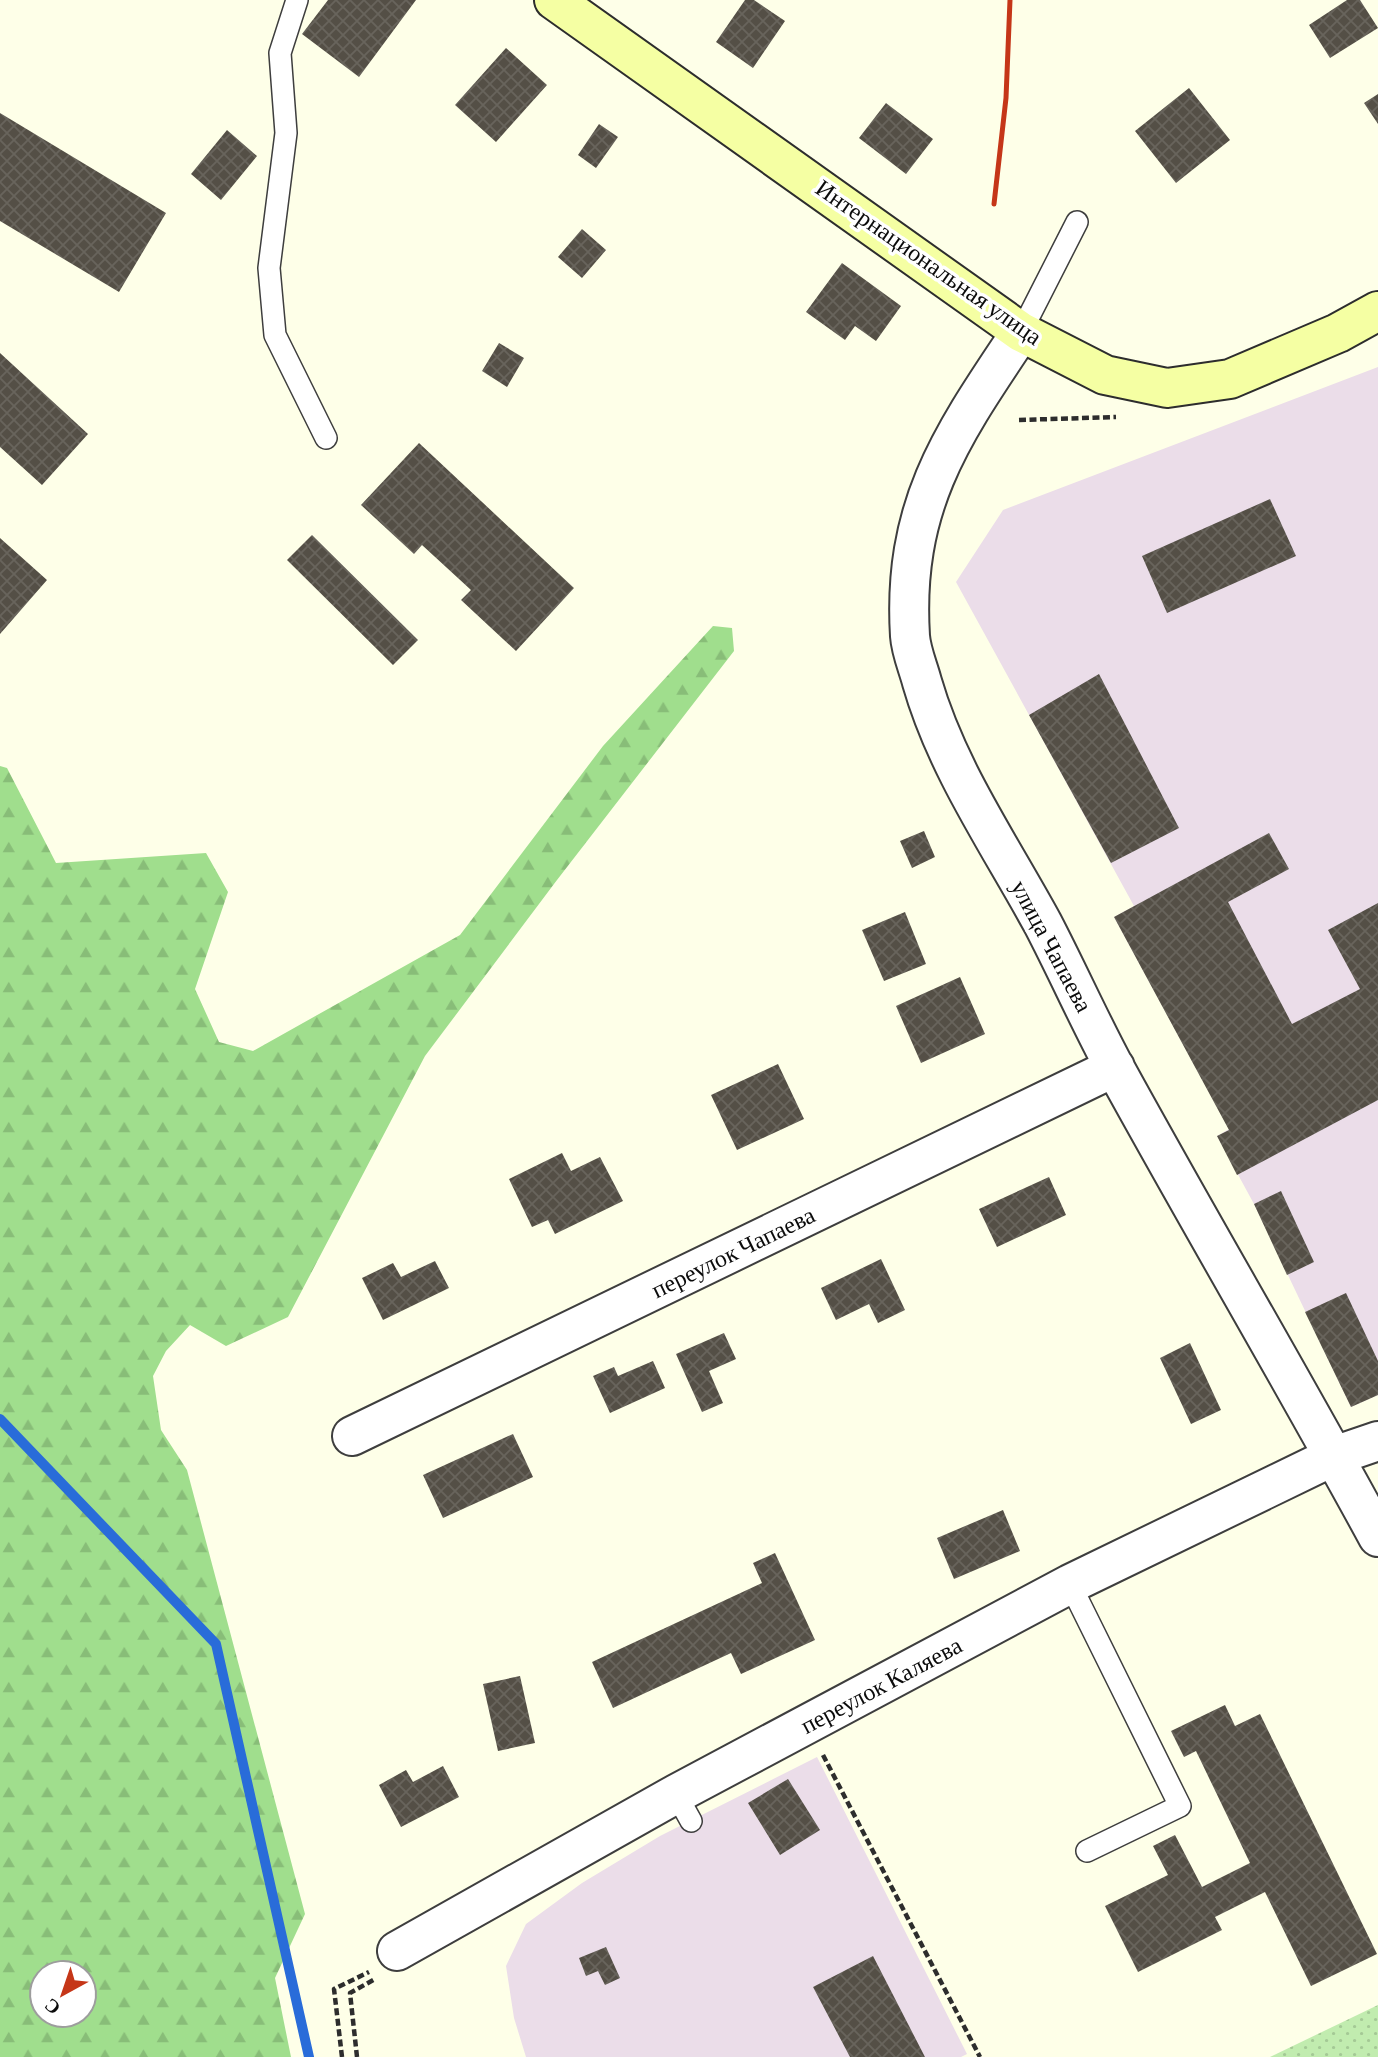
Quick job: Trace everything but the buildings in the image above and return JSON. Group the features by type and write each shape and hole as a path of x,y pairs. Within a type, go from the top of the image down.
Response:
{"main road":[{"name":"Интернациональная улица","path":"554,0 1021,332 1104,375 1167,388 1230,379 1338,333 1378,311"}],"street":[{"name":"улица Чапаева","path":"1021,332 962,420 940,462 919,516 911,577 910,639 926,697 950,758 1044,926 1115,1068 1378,1537"},
{"name":"переулок Чапаева","path":"352,1436 1115,1068"},
{"name":"переулок Каляева","path":"386,1964 683,1807 1070,1584 1334,1456 1378,1441"}],"lane":[{"path":"293,1 280,53 286,133 269,268 275,335 326,438"},
{"path":"1021,332 1077,222"},
{"path":"1070,1584 1180,1805 1087,1851"}],"path":[{"path":"822,1754 980,2057"},
{"path":"342,2057 334,1989 386,1964"},
{"path":"356,2057 350,1993 386,1964"}],"shaded area":[{"path":"1378,367 1378,1395 1351,1407 1254,1204 1217,1136 1229,1129 1114,917 1134,906 956,582 1003,510"},
{"path":"817,1757 967,2054 961,2057 526,2057 514,2018 506,1966 526,1924 582,1883 660,1836"}],"green space":[{"path":"713,626 732,628 734,651 425,1056 288,1317 226,1346 190,1325 166,1351 153,1376 161,1430 187,1470 305,1914 275,1978 291,2057 0,2057 0,766 7,768 56,863 206,853 228,892 195,989 219,1042 253,1051 460,935 603,746"},
{"path":"1378,2005 1378,2057 1270,2057"}],"waterway":[{"path":"0,1419 216,1644 309,2057"}],"railway":[{"path":"994,204 1006,98 1010,0"}]}
